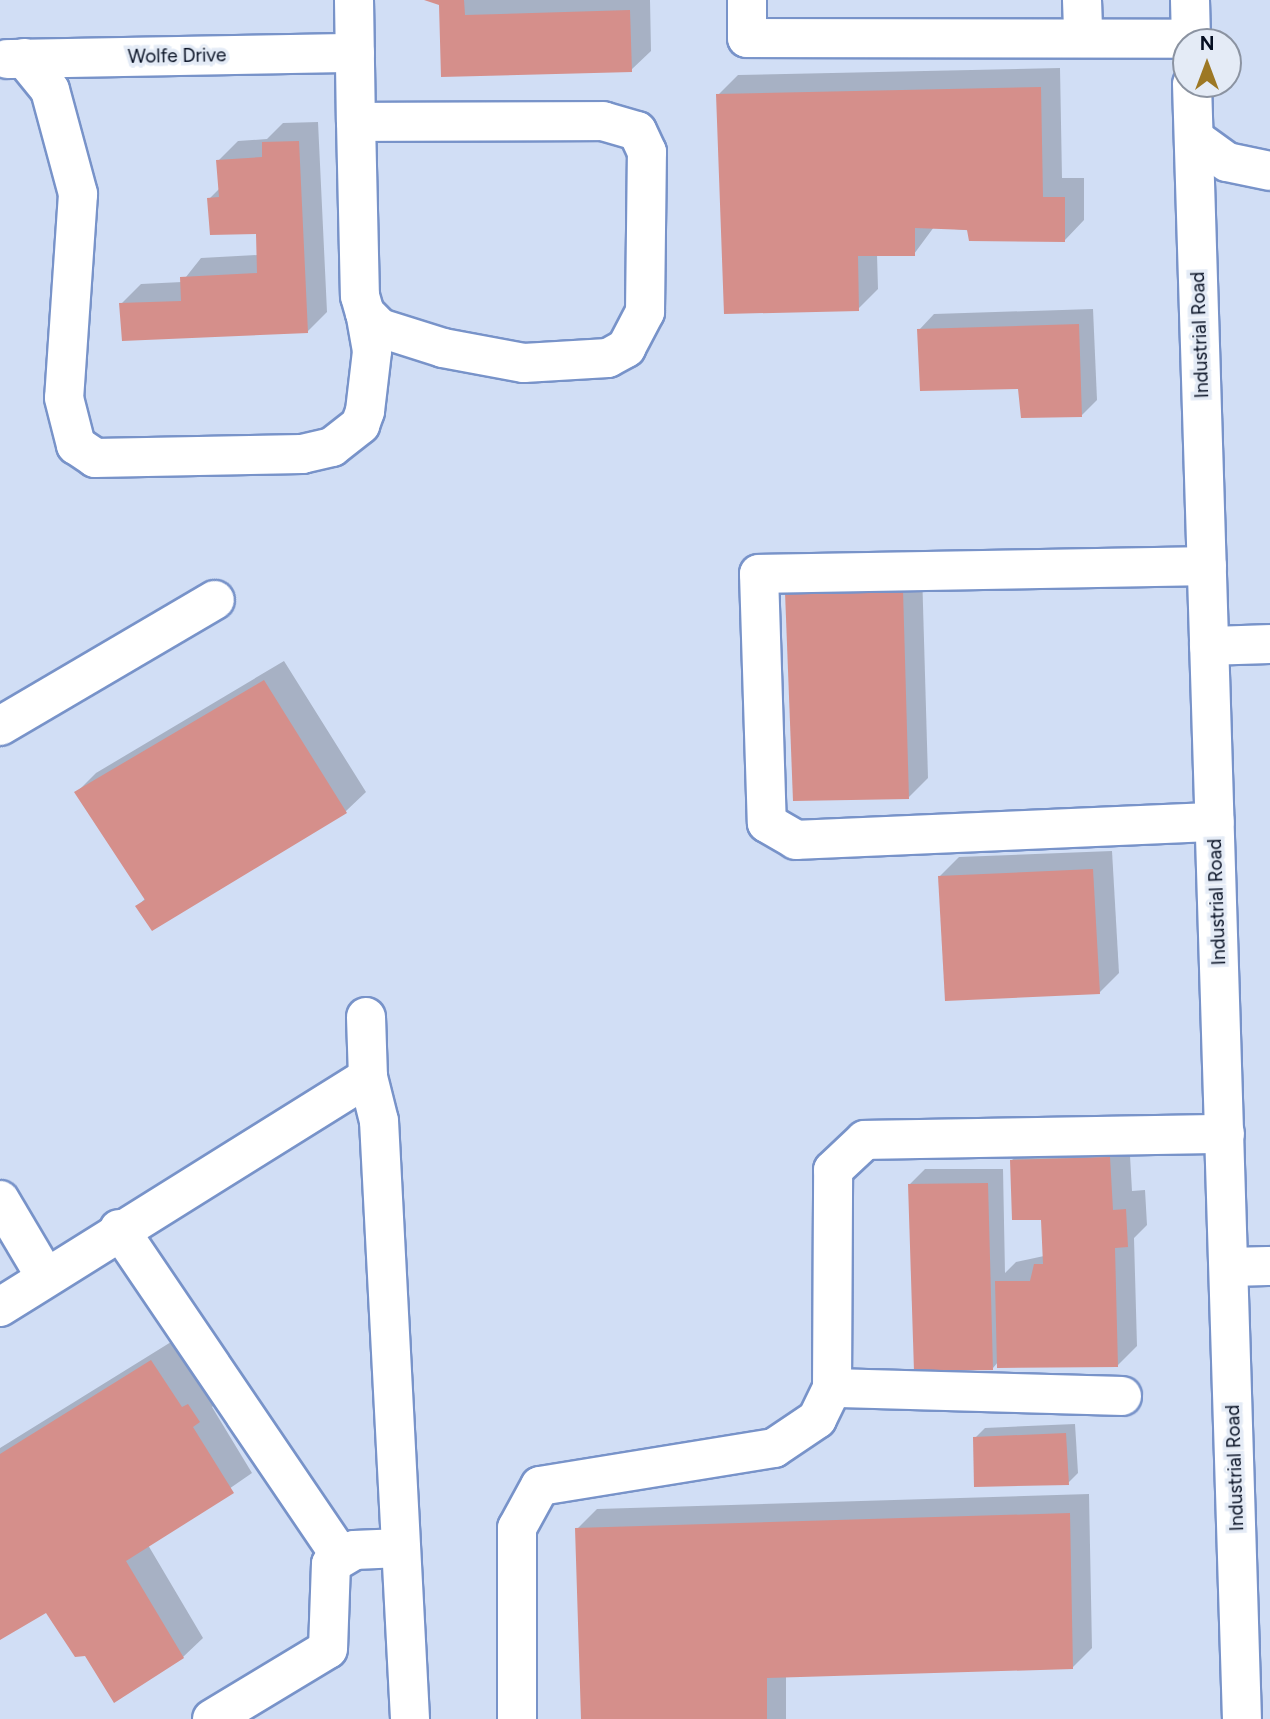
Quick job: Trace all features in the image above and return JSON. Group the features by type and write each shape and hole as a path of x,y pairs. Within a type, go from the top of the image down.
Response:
{"street":[{"path":"12,59 50,90 78,194 64,398 76,445 95,458 302,454 332,447 360,425 365,411 372,351 365,313 356,122 354,0"},
{"path":"747,0 747,38 1082,19 1172,36"},
{"path":"1190,0 1191,28"},
{"name":"Wolfe Drive","path":"12,59 355,53"},
{"name":"Industrial Road","path":"1193,98 1229,1267 1254,1550 1242,1719"},
{"path":"356,122 603,121 637,131 647,152 645,312 626,348 608,358 524,363 443,348 380,328 365,313"},
{"path":"1194,138 1227,162 1270,171"},
{"path":"1207,566 929,575 897,569 759,574 767,823 796,840 1215,822"},
{"path":"0,726 215,600"},
{"path":"1209,646 1270,644"},
{"path":"366,1017 368,1077 379,1121 410,1719"},
{"path":"0,1307 119,1229 368,1077"},
{"path":"517,1719 517,1528 540,1486 774,1448 817,1419 832,1388 833,1170 865,1140 1224,1134"},
{"path":"0,1200 45,1276"},
{"path":"119,1229 341,1557"},
{"path":"1229,1267 1270,1266"},
{"path":"832,1388 1122,1396"},
{"path":"212,1719 328,1649 331,1564 341,1557 401,1548"}],"building":[{"path":"424,0 464,0 465,15 630,10 632,72 441,77 439,5"},
{"path":"1041,87 1043,197 1065,197 1065,242 969,241 967,230 915,228 915,256 858,256 859,311 724,314 716,94"},
{"path":"299,141 308,333 122,341 119,303 181,301 180,277 257,273 256,234 210,235 207,198 219,197 216,160 262,157 262,142"},
{"path":"1079,324 1082,417 1021,418 1018,389 920,391 917,329"},
{"path":"903,590 909,799 793,801 785,592"},
{"path":"264,680 347,813 152,931 135,906 145,900 74,792"},
{"path":"1093,869 1100,994 945,1001 938,876"},
{"path":"1110,1157 1113,1210 1126,1209 1128,1247 1115,1248 1118,1367 997,1368 995,1281 1030,1281 1034,1264 1043,1264 1041,1220 1012,1220 1010,1160"},
{"path":"988,1183 993,1370 914,1371 908,1184"},
{"path":"151,1360 182,1407 188,1404 200,1422 193,1427 234,1493 126,1561 184,1658 114,1703 85,1656 75,1657 46,1613 0,1640 0,1454"},
{"path":"1066,1433 1069,1485 974,1487 973,1437"},
{"path":"1070,1513 1073,1669 767,1678 767,1719 581,1719 575,1528"}]}
